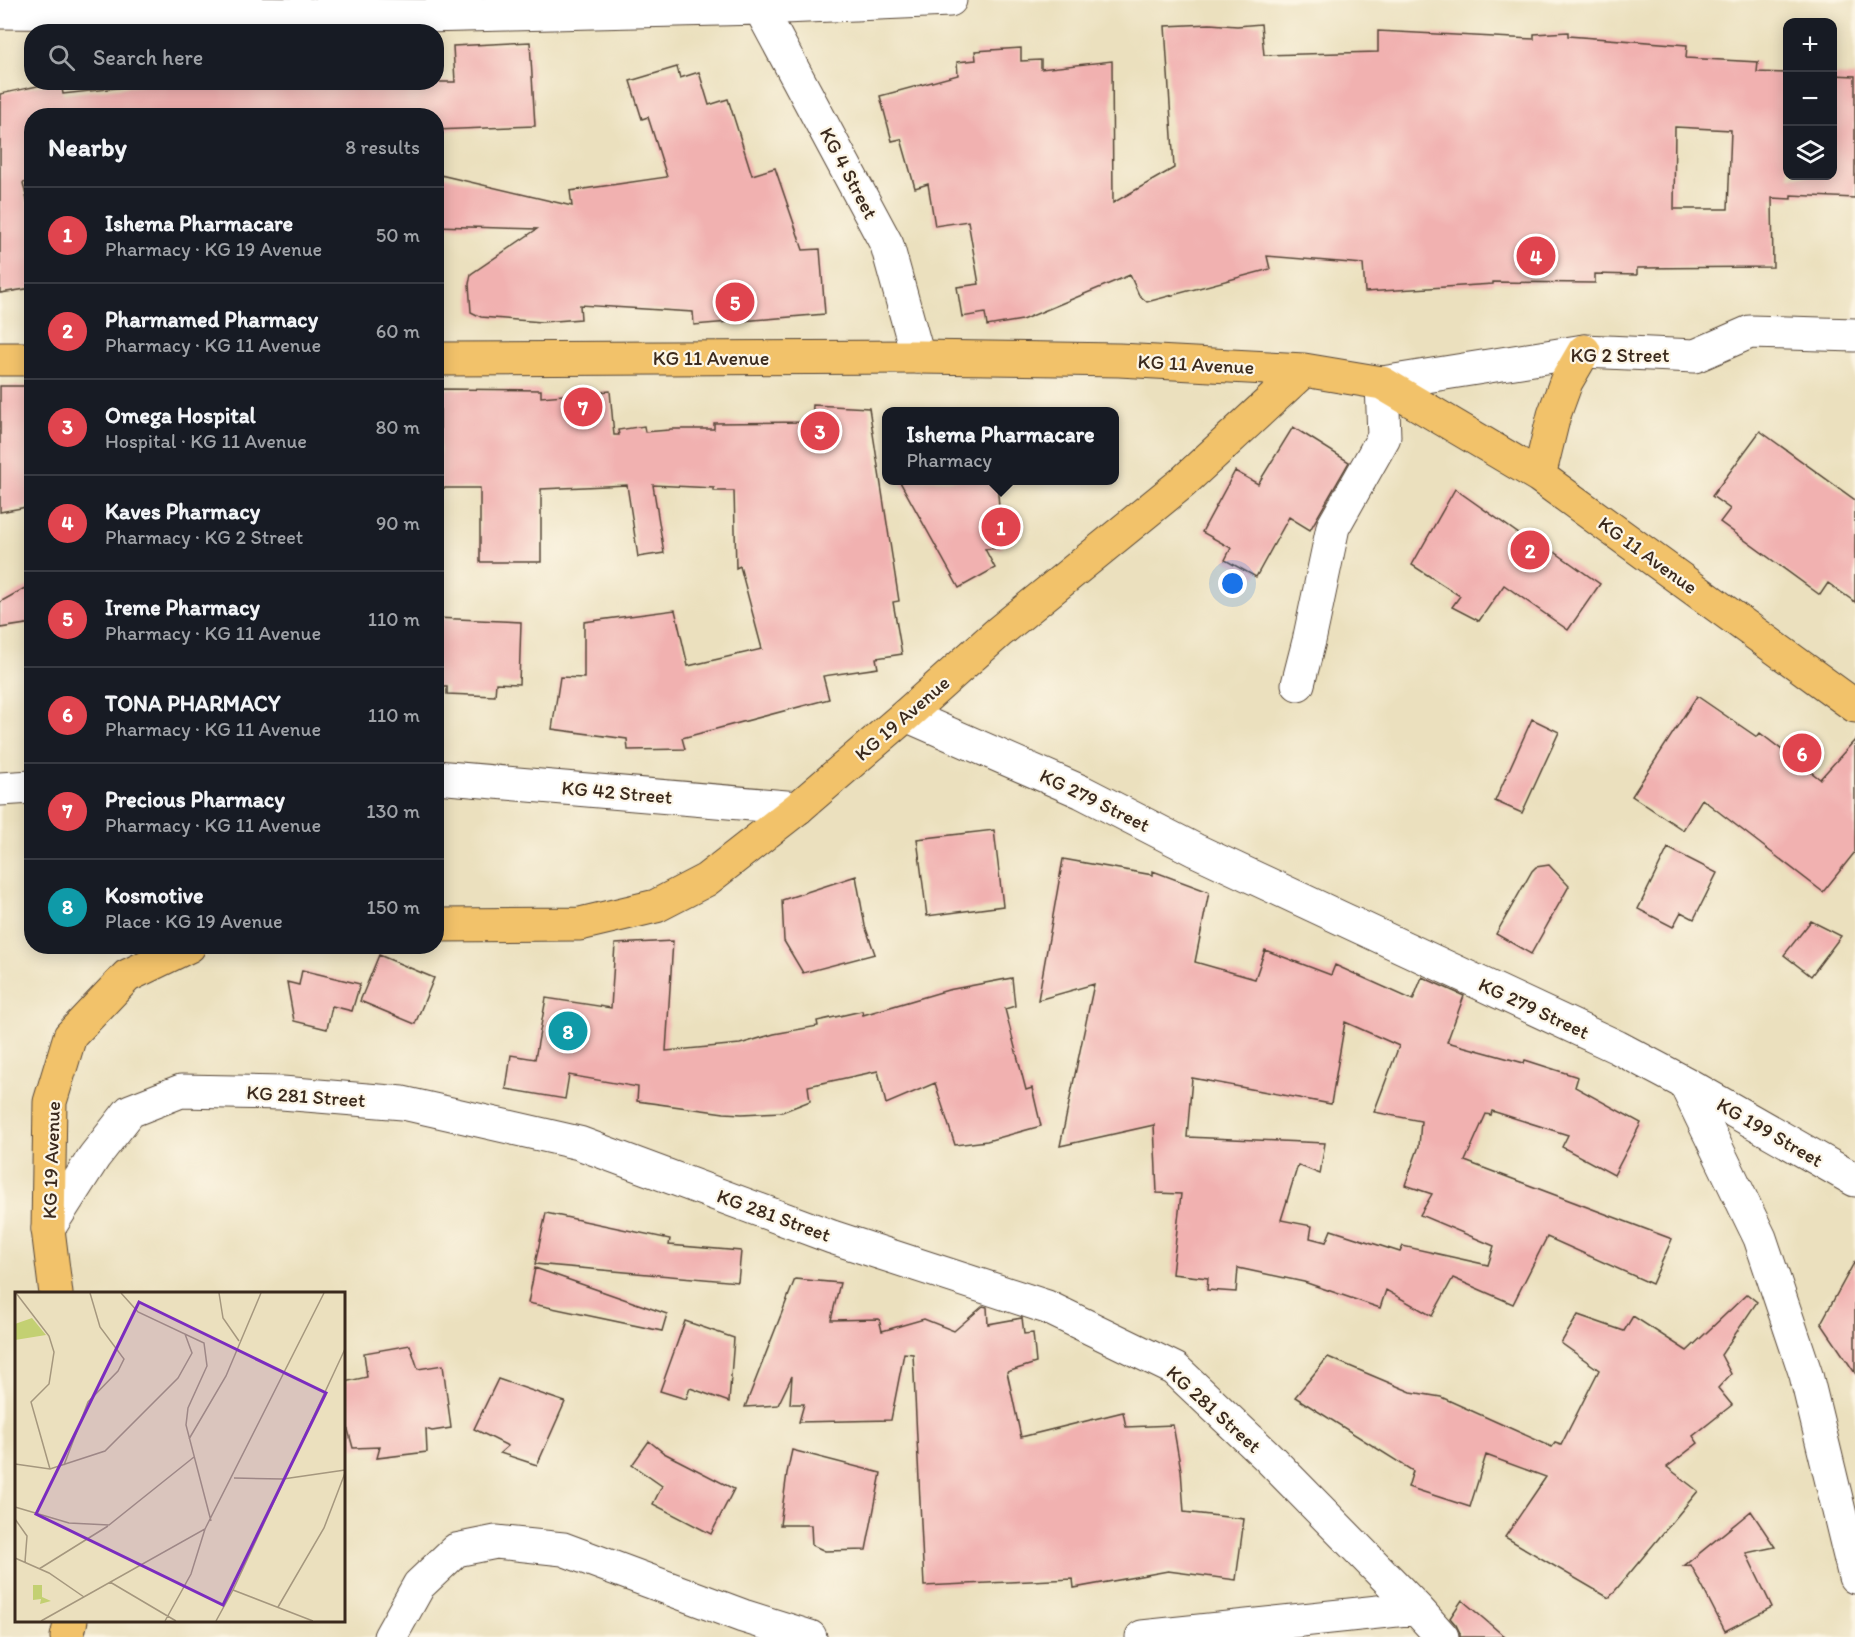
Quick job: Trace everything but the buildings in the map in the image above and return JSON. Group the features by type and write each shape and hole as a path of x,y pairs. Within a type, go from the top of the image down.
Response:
{"main road":[{"path":"1539,476 1554,415 1566,382 1584,351"},
{"name":"KG 11 Avenue","path":"444,359 918,357 1119,360 1304,370 1382,384 1539,476 1855,706"},
{"path":"0,359 24,359"},
{"name":"KG 19 Avenue","path":"444,925 580,924 656,906 706,880 798,808 999,632 1182,483 1304,370"},
{"name":"KG 19 Avenue","path":"56,1292 48,1229 50,1102 70,1036 127,976 172,954"},
{"path":"67,1637 71,1622"}],"street":[{"path":"0,12 424,16 757,4 950,0"},
{"name":"KG 4 Street","path":"757,4 887,245 918,357"},
{"name":"KG 2 Street","path":"1382,384 1584,351 1695,356 1750,332 1855,335"},
{"path":"1298,684 1332,528 1384,436 1382,384"},
{"name":"KG 279 Street","path":"906,715 1082,792 1195,850 1617,1047 1685,1083"},
{"name":"KG 42 Street","path":"444,778 798,808"},
{"path":"0,789 24,788"},
{"path":"1685,1083 1760,1238 1806,1375 1855,1577"},
{"name":"KG 199 Street","path":"1685,1083 1855,1180"},
{"name":"KG 281 Street","path":"48,1229 94,1156 130,1111 181,1091 282,1093 403,1103 579,1143 832,1237 1047,1307 1175,1369 1267,1456 1442,1637"},
{"path":"390,1637 419,1585 456,1550 496,1542 563,1549 743,1616 810,1637"},
{"path":"1142,1637 1416,1608"}],"place":[{"name":"Kaves Pharmacy","path":"1536,256"},
{"name":"Ireme Pharmacy","path":"735,302"},
{"name":"Precious Pharmacy","path":"583,407"},
{"name":"Omega Hospital","path":"820,431"},
{"name":"Ishema Pharmacare","path":"1001,527"},
{"name":"Pharmamed Pharmacy","path":"1530,550"},
{"name":"TONA PHARMACY","path":"1802,753"},
{"name":"Kosmotive","path":"568,1031"}]}
